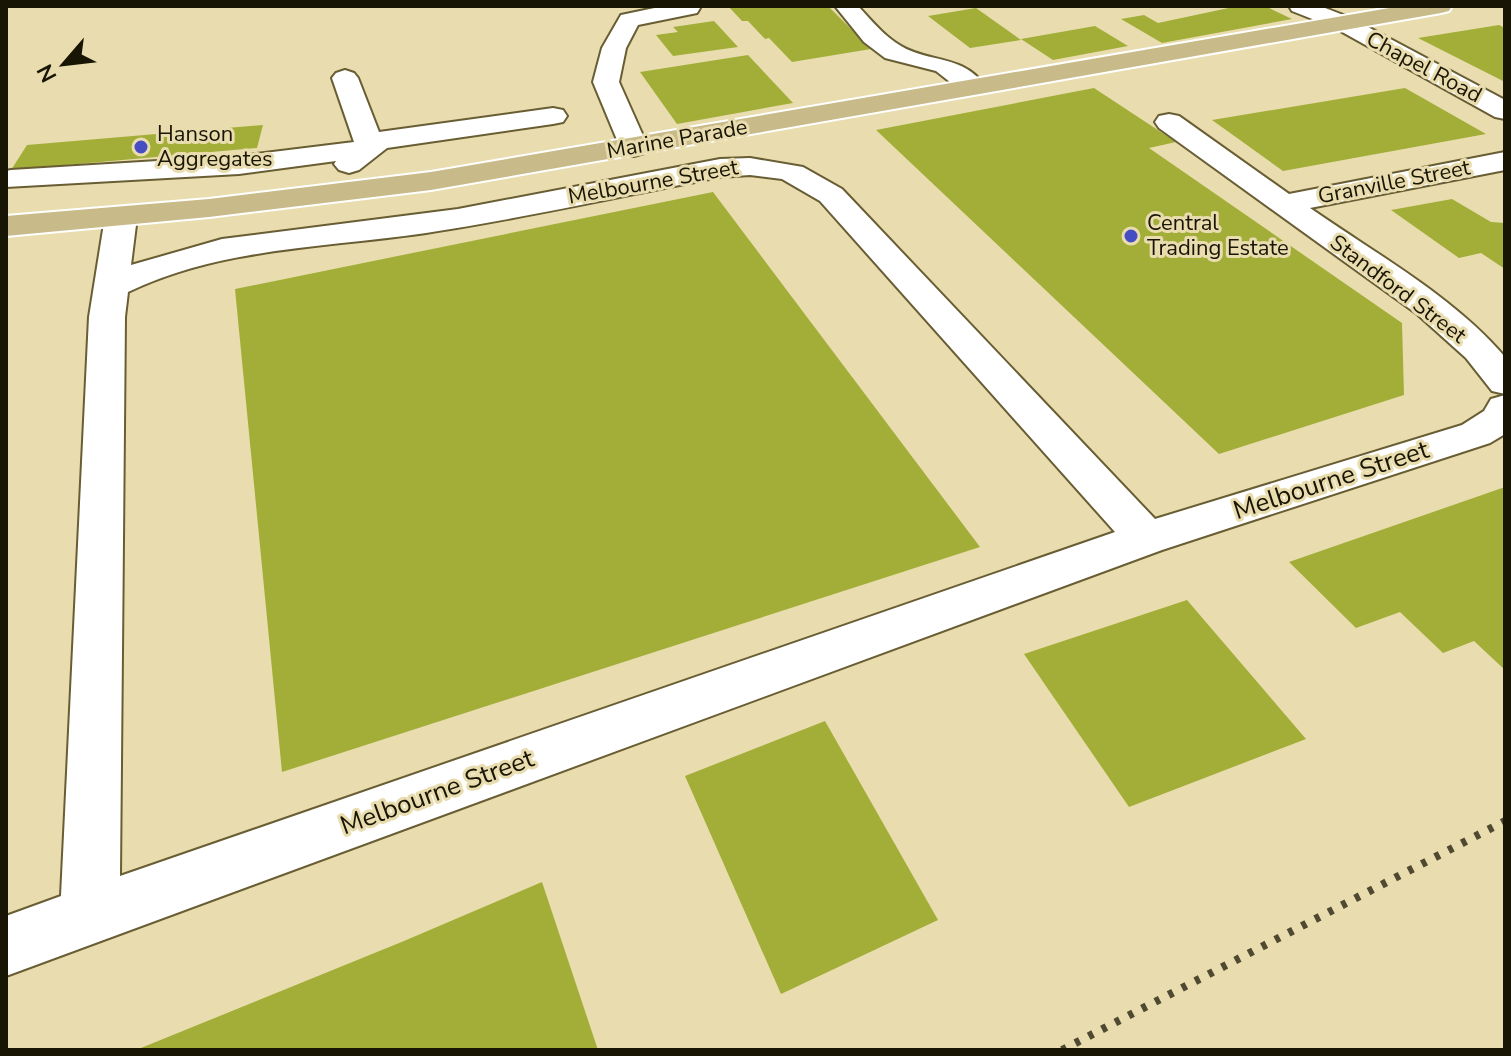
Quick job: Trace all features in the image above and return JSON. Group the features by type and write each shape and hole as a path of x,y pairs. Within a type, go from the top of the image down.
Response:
{"main road":[{"name":"Marine Parade","path":"6,226 121,217 431,181 1441,6"}],"street":[{"path":"634,147 606,82 614,48 629,20 689,8 687,6"},
{"path":"846,6 873,37 894,53 945,66 973,87"},
{"name":"Chapel Road","path":"1300,6 1343,23 1505,111"},
{"path":"345,78 371,148"},
{"path":"339,192 346,167 379,141 553,116"},
{"name":"Standford Street","path":"1169,122 1429,307 1479,350 1505,382"},
{"path":"11,179 239,165 371,148"},
{"name":"Granville Street","path":"1283,204 1505,161"},
{"name":"Melbourne Street","path":"109,288 135,274 188,256 424,224 720,168 768,166 790,171 814,181 831,195 1146,538"},
{"path":"90,916 109,288 121,217"},
{"name":"Melbourne Street","path":"6,946 1146,538 1476,434 1501,419 1505,408"}],"building":[{"path":"728,6 828,6 871,49 792,62 769,38 765,39"},
{"path":"1238,6 1265,6 1292,19 1162,43 1121,19 1144,15 1158,23"},
{"path":"976,8 1021,40 970,48 928,16"},
{"path":"714,21 738,47 673,56 656,35 678,32 673,27"},
{"path":"1499,25 1505,28 1505,82 1418,38"},
{"path":"1095,26 1128,46 1053,60 1021,39"},
{"path":"748,55 793,103 677,124 640,72"},
{"name":"Central Trading Estate","path":"1094,88 1176,142 1149,148 1402,323 1404,395 1219,454 876,130"},
{"path":"1405,88 1486,134 1283,171 1212,120"},
{"name":"Hanson Aggregates","path":"263,125 257,148 11,170 27,145"},
{"path":"713,192 980,547 282,772 235,289"},
{"path":"1452,199 1491,222 1505,223 1505,269 1481,253 1459,258 1391,210"},
{"path":"1505,487 1505,670 1474,641 1443,653 1400,612 1356,628 1289,562"},
{"path":"1187,600 1306,739 1129,807 1024,654"},
{"path":"825,721 938,920 781,994 685,776"},
{"path":"542,882 598,1050 136,1050 404,941"}],"railway":[{"path":"1062,1050 1505,821"}],"place":[{"name":"Hanson Aggregates","path":"141,147"},
{"name":"Central Trading Estate","path":"1131,236"}]}
